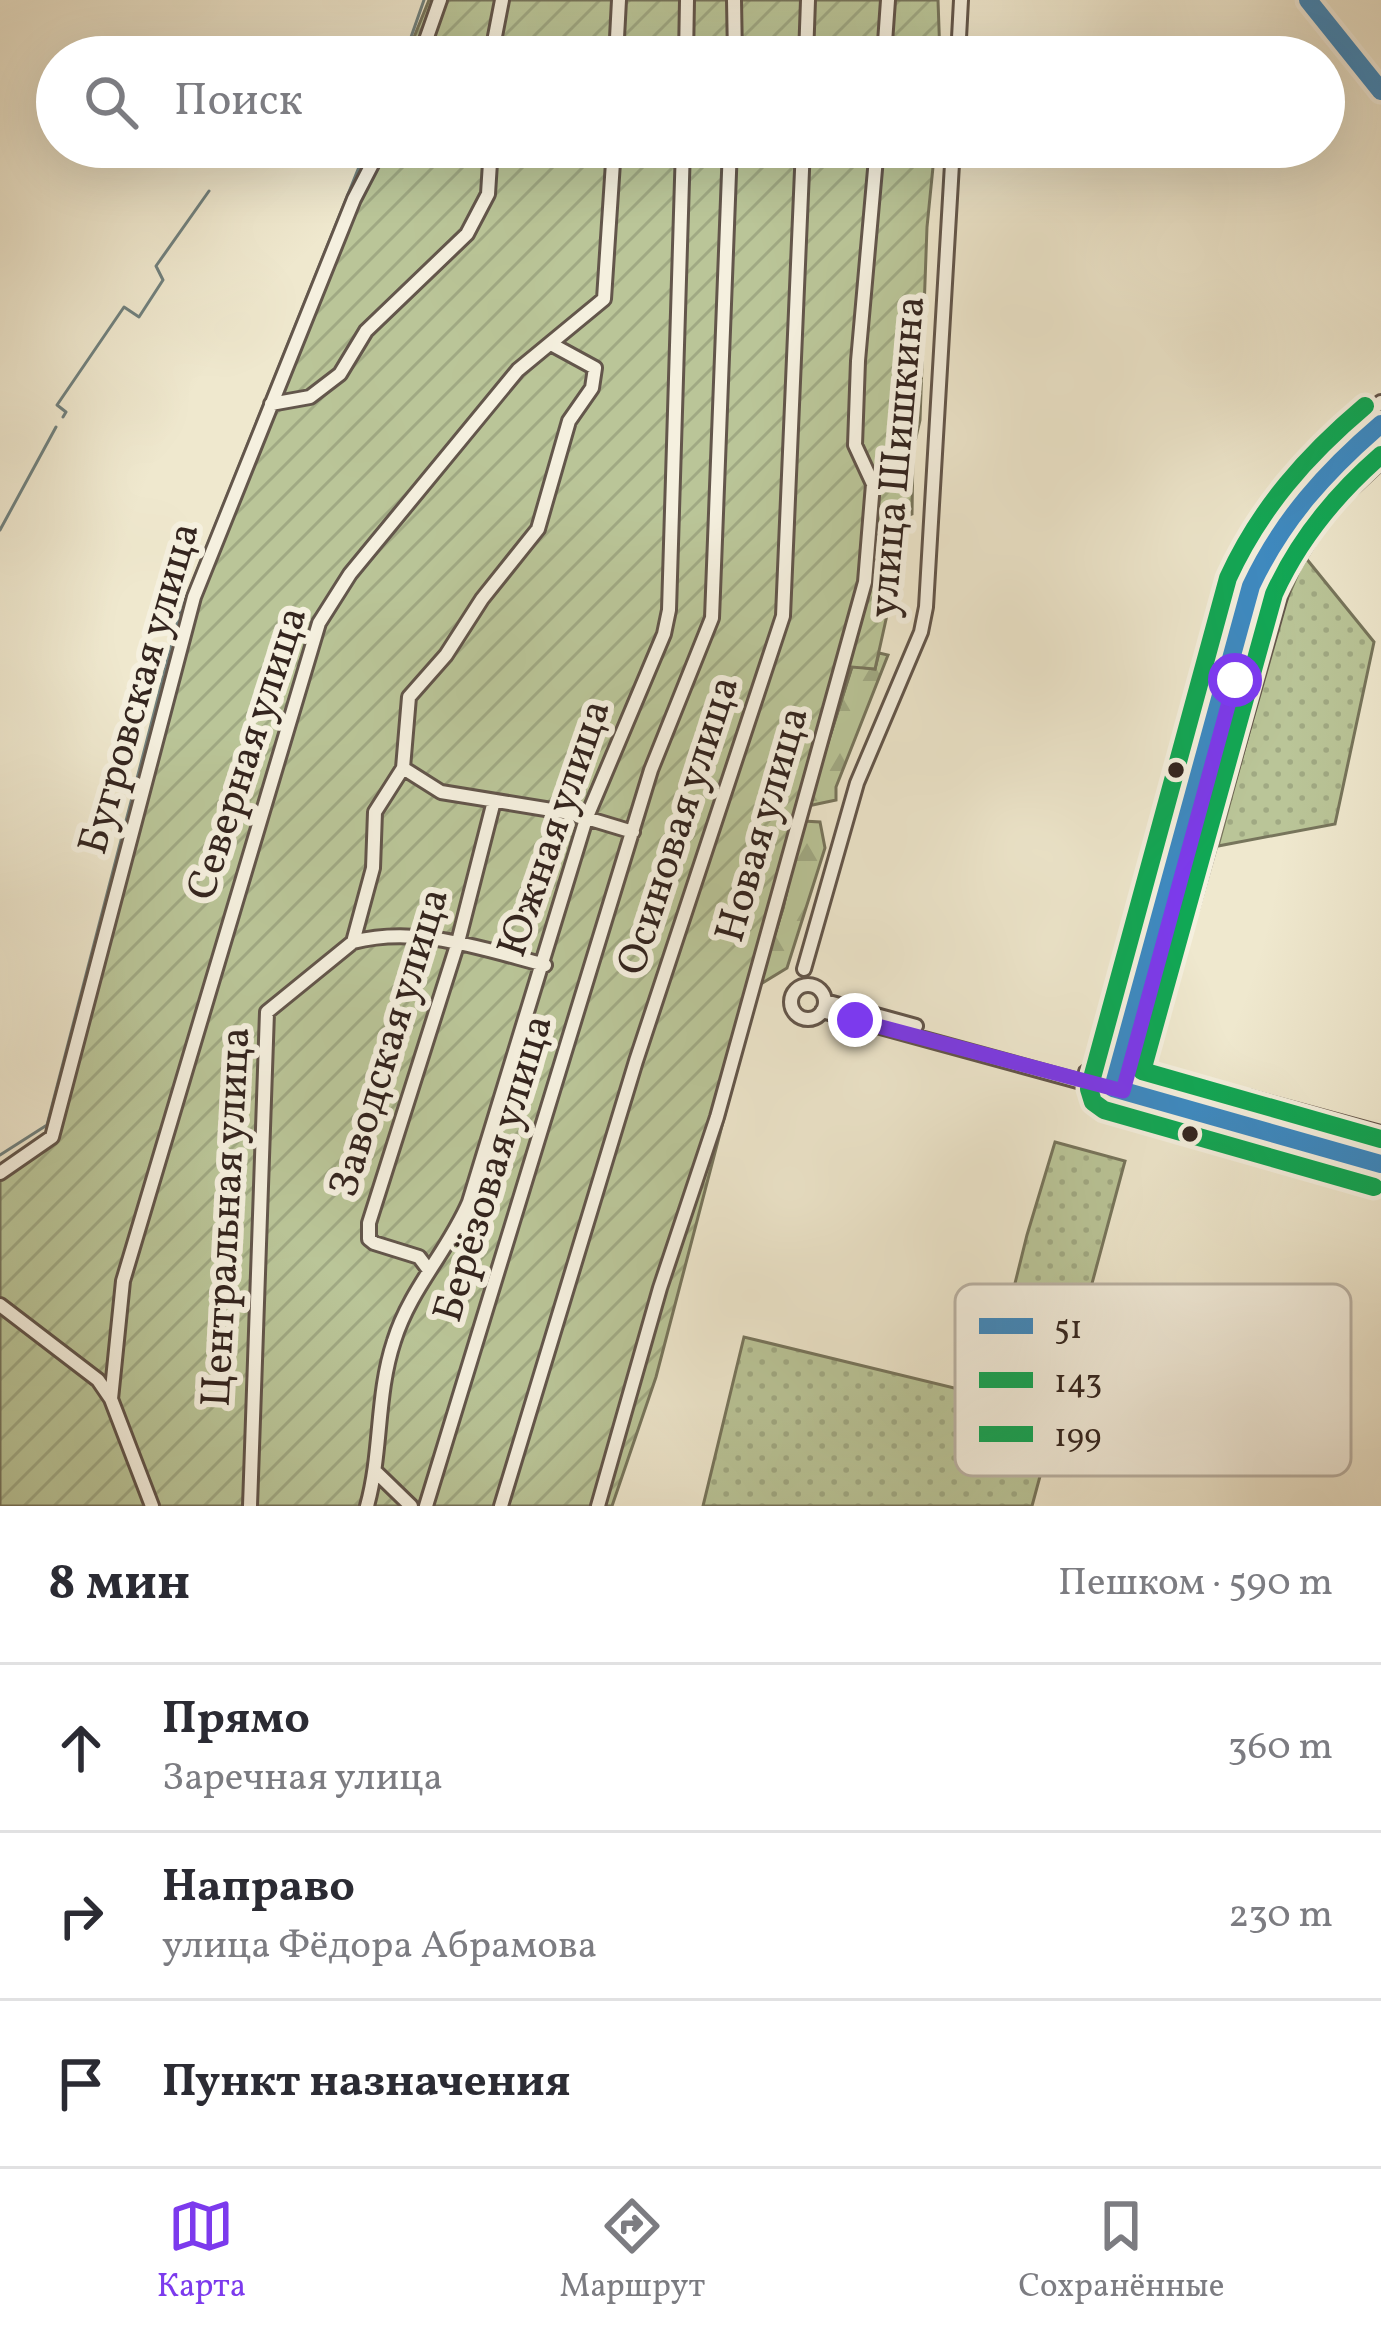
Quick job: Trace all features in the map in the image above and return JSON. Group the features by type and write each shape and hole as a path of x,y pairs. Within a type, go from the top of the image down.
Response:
{"street":[{"path":"427,36 440,0"},
{"path":"495,36 502,0"},
{"path":"617,36 619,0"},
{"path":"686,36 687,0"},
{"path":"734,0 734,36"},
{"path":"807,36 808,0"},
{"path":"885,36 888,0"},
{"path":"959,36 961,0"},
{"path":"1308,0 1337,36"},
{"path":"1318,0 1381,78"},
{"path":"1345,46 1381,91"},
{"name":"Бугровская улица","path":"0,1172 52,1137 194,597 370,168"},
{"path":"271,404 310,397 340,374 366,331 467,234 488,194 490,168"},
{"name":"Северная улица","path":"112,1399 123,1281 319,623 350,574 518,370 604,299 613,168"},
{"name":"Южная улица","path":"367,1506 393,1342 428,1269 455,1233 469,1202 586,819 664,634 669,610 682,168"},
{"name":"Берёзовая улица","path":"426,1506 650,770 712,618 729,168"},
{"name":"Осиновая улица","path":"501,1506 636,1061 783,616 802,168"},
{"name":"Новая улица","path":"598,1506 660,1288 717,1117 865,582 874,484 855,445 876,168"},
{"name":"улица Шишкина","path":"804,969 856,783 921,632 926,607 952,168"},
{"path":"544,965 458,942 404,936 352,942 373,868 375,812 403,768 409,697 446,655 482,599 538,529 569,422 592,388 596,368 551,344"},
{"path":"1139,992 1131,952 1234,579 1256,532 1287,488 1381,402"},
{"path":"1119,1085 1139,992 1230,655 1260,566 1305,494 1381,424"},
{"path":"1119,1085 1270,570 1287,536 1314,500 1381,438"},
{"path":"1165,939 1191,909 1285,579 1326,513 1381,461"},
{"path":"403,768 441,792 632,832"},
{"name":"Заводская улица","path":"428,1269 419,1257 374,1243 368,1233 458,942 494,800"},
{"name":"Центральная улица","path":"250,1506 267,1012 352,942"},
{"path":"823,1006 1381,1152"},
{"path":"1119,1085 1381,1164"},
{"path":"1214,1107 1248,1097 1381,1133"},
{"path":"1266,1133 1293,1158 1381,1181"},
{"path":"0,1305 98,1380 112,1399 152,1506"},
{"path":"376,1472 410,1506"}],"green space":[{"path":"429,0 938,0 939,36 414,36"},
{"path":"362,168 933,168 912,514 901,518 907,525 875,669 852,667 803,821 656,1377 612,1506 0,1506 0,1167 49,1135 184,611"},
{"path":"1381,407 1381,418 1317,473 1280,519 1241,601 1208,718 1200,716 1235,593 1260,533 1296,482"},
{"path":"1305,557 1374,642 1335,824 1218,846 1282,611"},
{"path":"879,653 888,655 836,787 836,800 808,806 852,666 875,669"},
{"path":"803,821 820,822 825,848 787,968 759,985 783,908"},
{"path":"1055,1142 1125,1161 1092,1284 1015,1284"},
{"path":"744,1337 955,1388 955,1476 1040,1476 1032,1506 703,1506"}],"waterway":[{"path":"411,36 424,0"},
{"path":"0,1155 47,1125 180,613 359,168"},
{"path":"63,417 66,412 57,405 124,307 139,317 163,280 156,266 209,191"},
{"path":"0,530 56,427"}],"transit line":[{"name":"51","path":"1308,0 1337,36"},
{"name":"51","path":"1345,46 1381,91"},
{"name":"143","path":"1365,406 1287,484 1255,528 1228,578 1089,1089 1093,1102 1104,1110 1374,1187"},
{"name":"51","path":"1381,424 1307,498 1251,586 1113,1088 1381,1164"},
{"name":"199","path":"1381,455 1320,519 1274,594 1142,1071 1381,1139"}],"route":[{"path":"855,1020 1123,1091 1235,680"}]}
